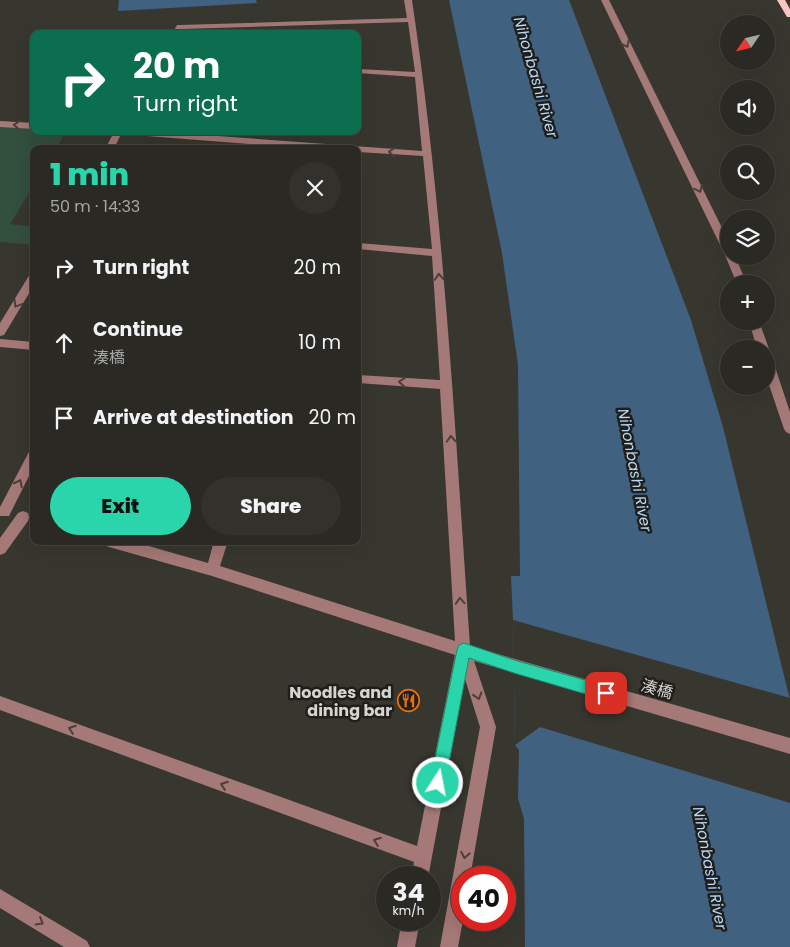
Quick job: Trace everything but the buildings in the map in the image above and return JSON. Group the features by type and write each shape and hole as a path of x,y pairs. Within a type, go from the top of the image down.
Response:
{"main road":[{"path":"781,0 790,15"}],"street":[{"path":"408,0 419,74 438,253 464,650 488,727 448,947"},
{"path":"605,0 720,236"},
{"path":"178,30 180,27 410,20"},
{"path":"309,30 312,23"},
{"path":"361,72 419,74"},
{"path":"0,124 30,126"},
{"path":"160,135 256,145"},
{"path":"184,145 187,137"},
{"path":"361,149 426,154"},
{"path":"361,246 438,253"},
{"path":"0,332 30,283"},
{"path":"0,343 30,346"},
{"path":"361,379 448,385"},
{"path":"775,385 790,429"},
{"path":"0,549 28,518 2,511 30,460"},
{"name":"湊橋","path":"123,545 212,570 514,667 790,746"},
{"path":"212,570 220,545"},
{"path":"421,866 464,650"},
{"path":"0,703 398,849 423,856"},
{"path":"0,898 81,947"},
{"path":"406,947 409,931"}],"green space":[{"path":"0,126 30,129 30,135 64,135 58,145 30,145 30,192 10,224 30,226 30,245 0,242"}],"water":[{"path":"119,0 256,0 257,3 118,11"},
{"name":"Nihonbashi River","path":"449,0 569,0 691,320 723,427 790,700 790,947 525,947 524,819 518,798 519,750 515,745 511,576 520,576 518,365 502,253"}],"pier":[{"path":"513,620 790,698 790,803 540,727 515,745"}],"place":[{"name":"Noodles and dining bar","path":"408,701"}],"route":[{"path":"438,783 464,650 514,667 606,693"}]}
